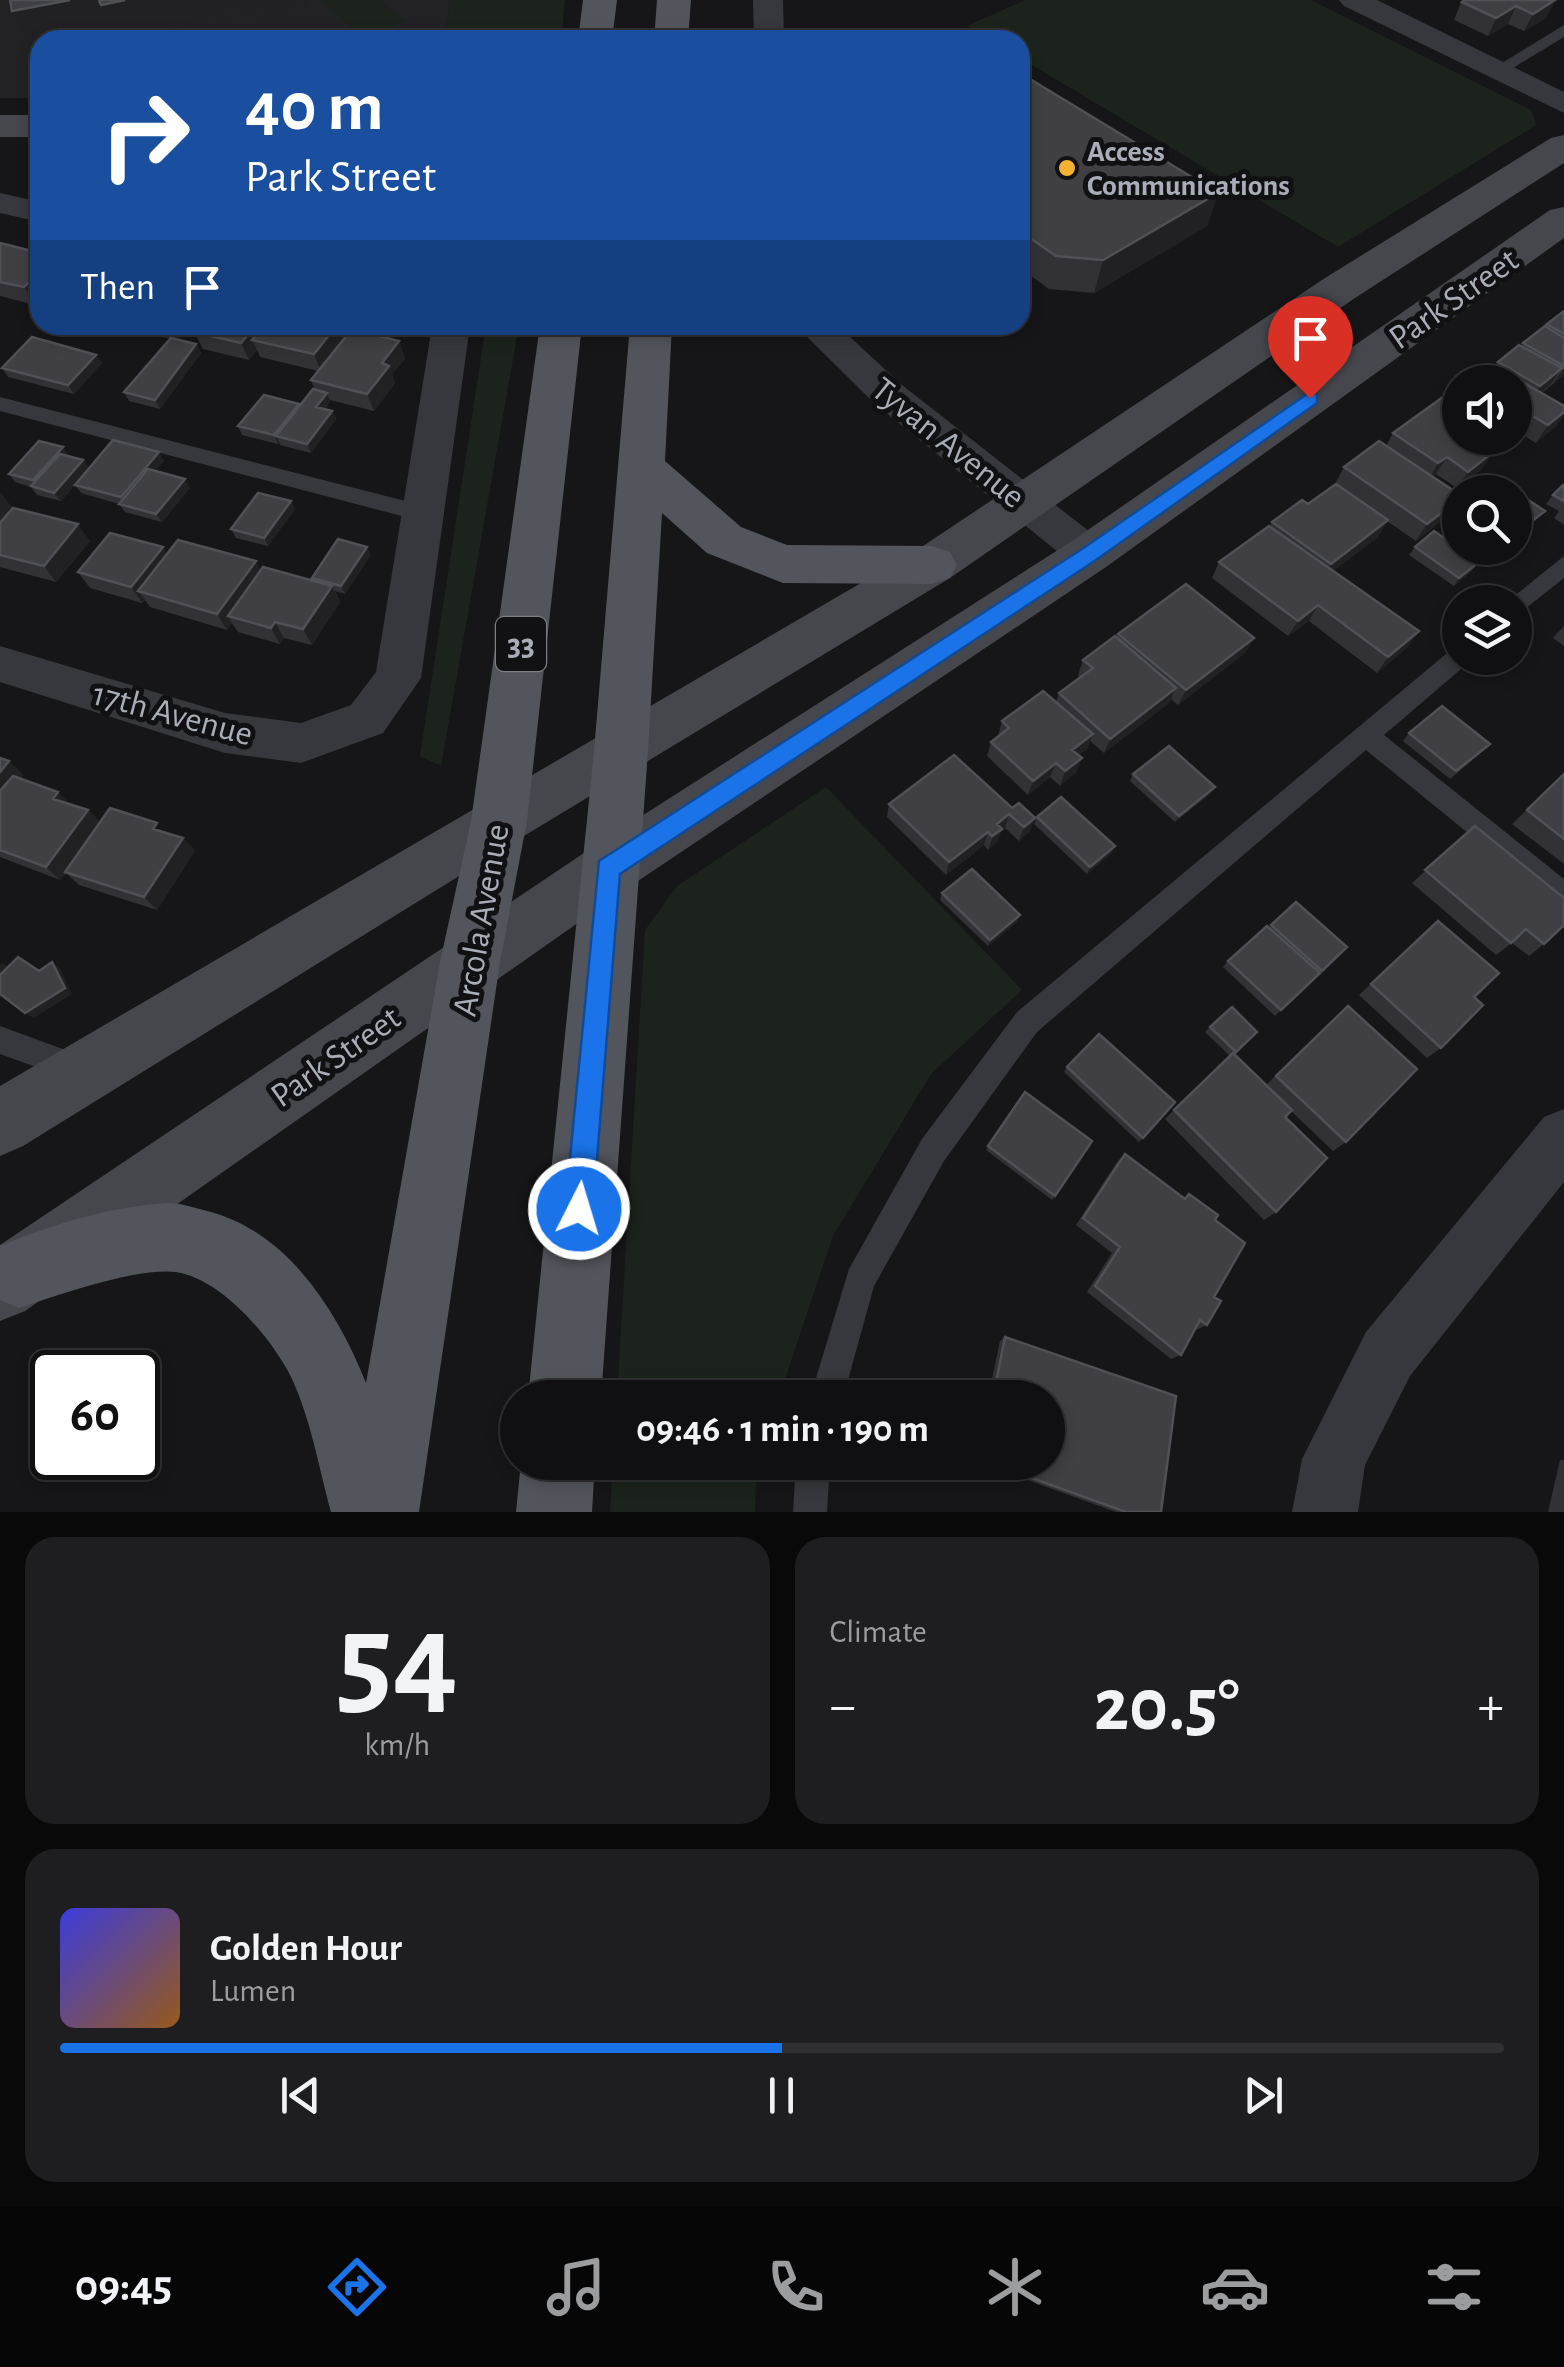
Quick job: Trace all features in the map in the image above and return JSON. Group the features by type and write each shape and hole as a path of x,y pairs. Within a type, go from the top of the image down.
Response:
{"main road":[{"path":"596,30 600,0"},
{"path":"672,30 674,0"},
{"path":"0,126 30,126"},
{"name":"Park Street","path":"0,1124 498,820 932,565 1340,288 1564,146"},
{"name":"Park Street","path":"10,1280 608,869 1089,554 1564,219"},
{"name":"Arcola Avenue","path":"382,1512 470,962 498,820 560,335"},
{"path":"565,1380 620,750 649,335"},
{"path":"640,466 724,540 783,564 932,565"},
{"path":"10,1280 93,1249 173,1236 225,1250 274,1293 320,1355 344,1422 368,1512"},
{"path":"554,1512 557,1480"}],"street":[{"path":"768,0 769,30"},
{"path":"1368,2 1564,104"},
{"path":"0,203 30,210"},
{"name":"17th Avenue","path":"0,664 225,734 300,743 368,719 398,678 450,335"},
{"name":"Tyvan Avenue","path":"825,335 888,394 1089,554"},
{"path":"1325,1512 1334,1459 1388,1354 1564,1137"}],"lane":[{"path":"1497,71 1564,30"},
{"path":"0,404 421,512"},
{"path":"1532,593 1564,565"},
{"path":"831,1380 860,1280 933,1150 1028,1022 1442,672"},
{"path":"1368,736 1564,895"},
{"path":"0,1040 84,1070"},
{"path":"810,1512 812,1480"}],"shaded area":[{"path":"0,0 450,0 446,30 30,30 30,98 0,98"},
{"path":"320,0 380,0 406,21 383,30 354,30"},
{"path":"450,0 565,0 562,30 446,30"},
{"path":"1025,0 1311,0 1531,110 1536,125 1338,247 1030,64 1030,30 974,30 967,26"},
{"path":"484,335 517,335 441,766 420,756"},
{"path":"826,787 1022,990 931,1074 833,1236 785,1380 618,1380 645,930 677,886"},
{"path":"612,1480 756,1480 755,1512 610,1512"}],"building":[{"path":"10,0 70,0 12,11"},
{"path":"99,0 125,0 101,5"},
{"path":"1555,0 1533,14 1516,6 1496,18 1462,2"},
{"name":"Access Communications","path":"1030,79 1218,193 1103,260 1056,256 1030,238"},
{"path":"0,243 30,250 30,281 24,287 0,282"},
{"path":"1564,311 1564,334 1547,324"},
{"path":"1545,326 1564,338 1564,366 1523,343"},
{"path":"207,335 248,335 241,343"},
{"path":"256,335 329,335 314,354 252,340"},
{"path":"347,335 376,335 399,341 382,363 389,366 367,394 311,380"},
{"path":"32,337 96,355 68,385 2,368"},
{"path":"171,338 196,344 155,400 124,392"},
{"path":"1519,345 1562,368 1540,386 1532,381 1532,365 1498,362"},
{"path":"1532,388 1564,406 1564,412 1548,425 1532,416"},
{"path":"313,389 327,393 316,407 332,411 307,444 276,436"},
{"path":"264,395 299,404 274,435 238,426"},
{"path":"1442,398 1442,455 1489,455 1468,472 1447,457 1438,463 1393,433"},
{"path":"113,440 159,452 121,497 75,485"},
{"path":"39,441 63,447 33,480 9,474"},
{"path":"1379,441 1442,483 1442,513 1427,524 1344,467"},
{"path":"60,454 83,460 54,493 31,486"},
{"path":"148,469 185,479 156,514 119,504"},
{"path":"1336,484 1388,520 1331,564 1272,522 1302,500 1308,504"},
{"path":"1564,486 1564,501 1553,495"},
{"path":"258,493 291,501 264,538 231,529"},
{"path":"1532,502 1545,511 1532,521"},
{"path":"13,508 78,524 44,566 0,555 0,523"},
{"path":"1269,526 1419,631 1388,657 1318,605 1298,621 1219,562"},
{"path":"1434,531 1442,537 1442,565 1475,565 1459,578 1415,547"},
{"path":"110,533 163,547 131,587 78,572"},
{"path":"338,539 367,547 341,586 312,578"},
{"path":"178,540 256,561 217,614 138,591"},
{"path":"263,567 332,586 303,629 275,622 271,628 228,616"},
{"path":"1186,584 1254,638 1186,690 1118,634"},
{"path":"1115,636 1176,688 1110,739 1059,693 1093,668 1083,660"},
{"path":"1043,691 1093,734 1072,750 1082,758 1065,771 1056,763 1033,781 991,742 1009,728 1002,721"},
{"path":"1442,706 1490,744 1456,771 1409,733"},
{"path":"1169,746 1215,787 1179,816 1133,774"},
{"path":"954,755 1012,808 1019,803 1035,818 1024,827 1009,814 997,824 1002,829 992,836 988,832 949,862 889,804"},
{"path":"0,758 9,761 0,772"},
{"path":"1564,774 1564,839 1527,810"},
{"path":"13,776 58,792 53,799 88,810 46,867 0,850 0,791"},
{"path":"1061,797 1115,846 1090,867 1037,817"},
{"path":"110,808 157,823 153,829 183,838 144,897 65,872"},
{"path":"1475,826 1564,898 1564,925 1544,944 1526,929 1511,943 1425,870"},
{"path":"972,869 1020,915 990,940 942,893"},
{"path":"1296,902 1347,947 1322,971 1271,925"},
{"path":"1438,921 1499,973 1474,997 1483,1005 1441,1048 1371,984"},
{"path":"1267,926 1320,973 1281,1010 1228,961"},
{"path":"18,957 39,971 52,962 65,988 25,1013 0,994 0,975"},
{"path":"1348,1006 1417,1069 1346,1142 1276,1076"},
{"path":"1232,1007 1257,1032 1236,1052 1210,1027"},
{"path":"1099,1034 1175,1102 1143,1138 1067,1067"},
{"path":"1233,1053 1292,1110 1285,1117 1327,1158 1276,1212 1174,1110"},
{"path":"1025,1092 1092,1141 1055,1196 988,1146"},
{"path":"1125,1154 1185,1199 1189,1194 1218,1215 1215,1220 1245,1243 1214,1297 1221,1301 1207,1325 1200,1320 1181,1355 1095,1286 1120,1247 1083,1218"},
{"path":"1005,1337 1176,1396 1161,1512 1126,1512 1037,1480 1065,1480 1065,1380 997,1380"}],"place":[{"name":"Access Communications","path":"1067,168"}],"route":[{"path":"579,1209 608,869 1089,554 1310,398"}]}
